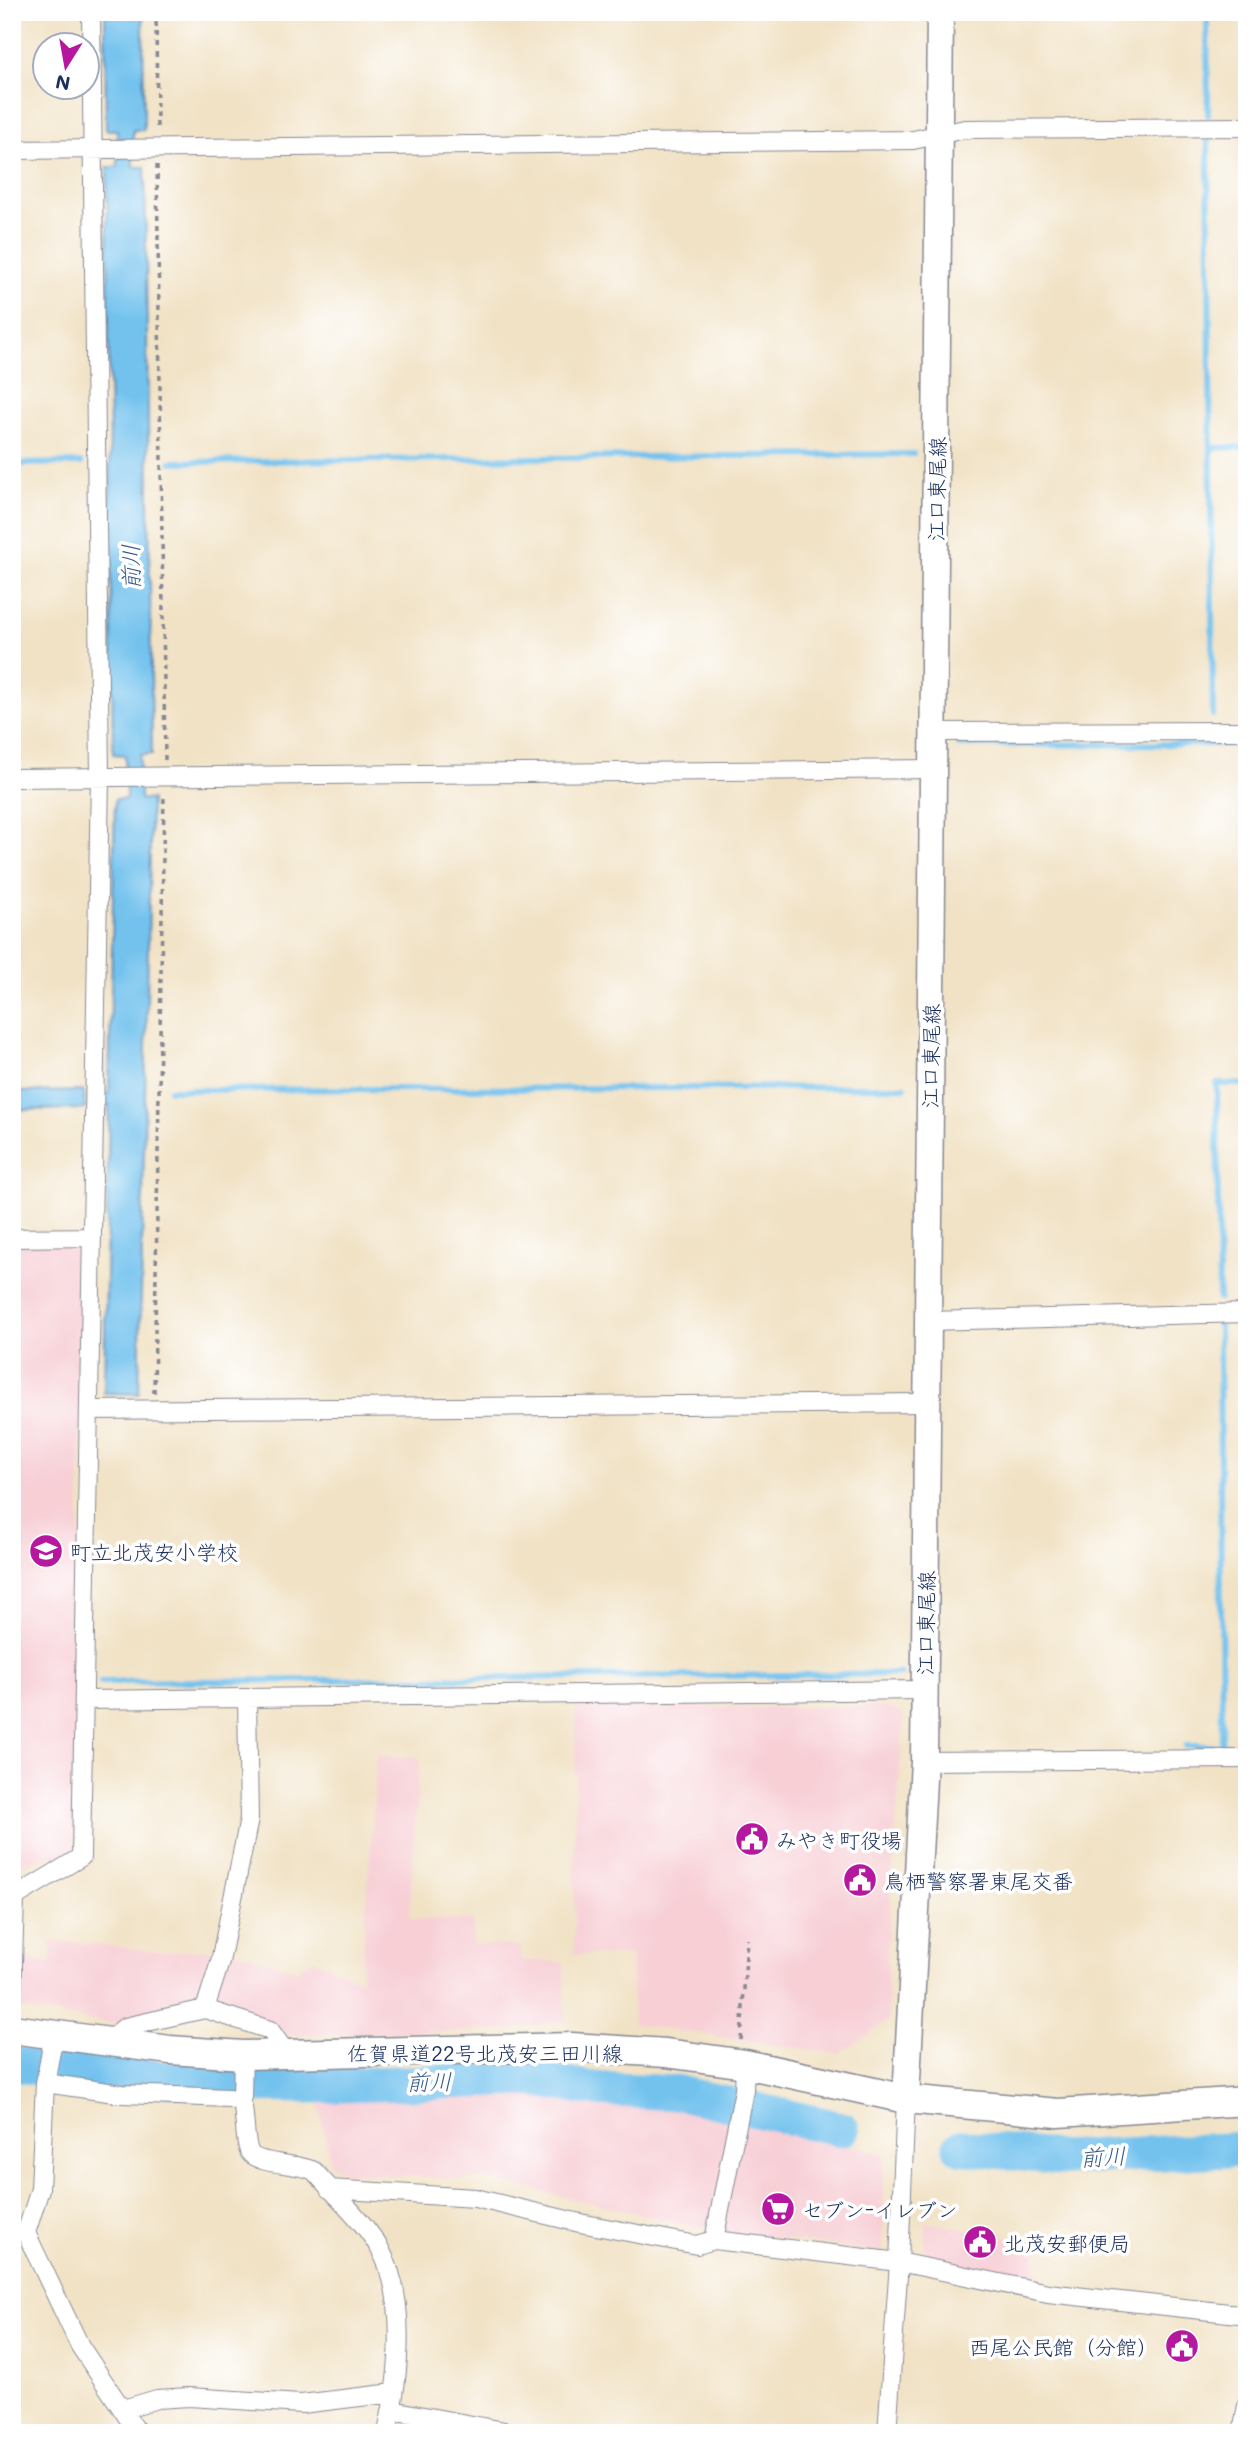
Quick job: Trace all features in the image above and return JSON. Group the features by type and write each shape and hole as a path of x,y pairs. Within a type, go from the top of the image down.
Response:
{"main road":[{"name":"江口東尾線","path":"906,2099 923,1761 940,12"},
{"name":"佐賀県道22号北茂安三田川線","path":"12,2029 52,2047 106,2043 170,2050 243,2065 287,2054 572,2047 666,2053 906,2099 1058,2113 1247,2101"}],"street":[{"path":"12,1997 15,1897 81,1857 100,777 91,12"},
{"path":"12,150 913,140 965,129 1247,127"},
{"path":"933,732 1247,731"},
{"path":"12,778 933,769"},
{"path":"12,1238 91,1237"},
{"path":"928,1321 1247,1313"},
{"path":"89,1410 927,1403"},
{"path":"85,1700 924,1690"},
{"path":"205,2009 220,1962 249,1819 247,1698"},
{"path":"923,1761 1247,1759"},
{"path":"106,2043 125,2027 205,2009 270,2030 287,2054"},
{"path":"52,2047 45,2083 40,2189 19,2236 80,2346 138,2433"},
{"path":"243,2065 241,2099 250,2152 257,2159 306,2166 314,2171 358,2218 381,2251 393,2286 400,2328 387,2433"},
{"path":"714,2240 739,2121 744,2066"},
{"path":"45,2083 122,2094 241,2099"},
{"path":"887,2433 899,2262 906,2099"},
{"path":"329,2189 475,2198 580,2223 697,2245 714,2240 899,2262 1048,2293 1247,2315"},
{"path":"123,2409 157,2399 189,2397 300,2403 393,2401 515,2433"},
{"path":"1242,2433 1247,2405"}],"path":[{"path":"154,1409 165,777 156,12"},
{"path":"744,2066 747,1939"}],"shaded area":[{"name":"町立北茂安小学校","path":"77,1242 84,1250 74,1853 12,1866 12,1243"},
{"path":"576,1707 886,1707 904,1715 887,1951 888,2021 839,2054 633,2024 631,1955 574,1955"},
{"path":"377,1756 419,1758 409,1919 473,1920 473,1945 521,1946 521,1960 564,1962 566,2020 506,2030 289,2035 205,2001 113,2024 17,2008 21,1960 51,1962 50,1941 161,1952 230,1949 297,1971 312,1959 361,1980"},
{"path":"526,2087 561,2094 676,2104 884,2154 883,2253 702,2228 490,2180 344,2173 331,2164 316,2094"},
{"path":"926,2222 1037,2243 1035,2283 924,2263"}],"water":[{"path":"105,12 143,12 144,130 133,130 133,167 145,167 152,754 140,755 140,799 151,800 139,1394 104,1393 109,1105 104,1105 105,1094 109,1094 115,799 126,799 125,755 113,754 107,167 118,167 117,130 106,130"},
{"path":"84,1091 85,1109 12,1110 12,1092"}],"waterway":[{"path":"1207,12 1208,115"},
{"path":"1208,141 1213,715"},
{"path":"1210,448 1247,447"},
{"path":"171,462 913,454"},
{"path":"12,464 81,463"},
{"path":"959,745 1247,744"},
{"path":"1219,1299 1217,1084 1247,1084"},
{"path":"170,1090 905,1087"},
{"path":"1186,1746 1222,1746 1219,1324"},
{"path":"101,1682 901,1674"},
{"path":"1222,1746 1247,1746"},
{"name":"前川","path":"12,2063 47,2070 110,2072 222,2085 308,2086 530,2079 595,2089 680,2093 842,2129"},
{"name":"前川","path":"960,2147 1061,2158 1247,2149"}],"place":[{"name":"町立北茂安小学校","path":"46,1551"},
{"name":"みやき町役場","path":"752,1839"},
{"name":"鳥栖警察署東尾交番","path":"860,1880"},
{"name":"セブン-イレブン","path":"778,2209"},
{"name":"北茂安郵便局","path":"980,2242"},
{"name":"西尾公民館（分館）","path":"1182,2346"}]}
